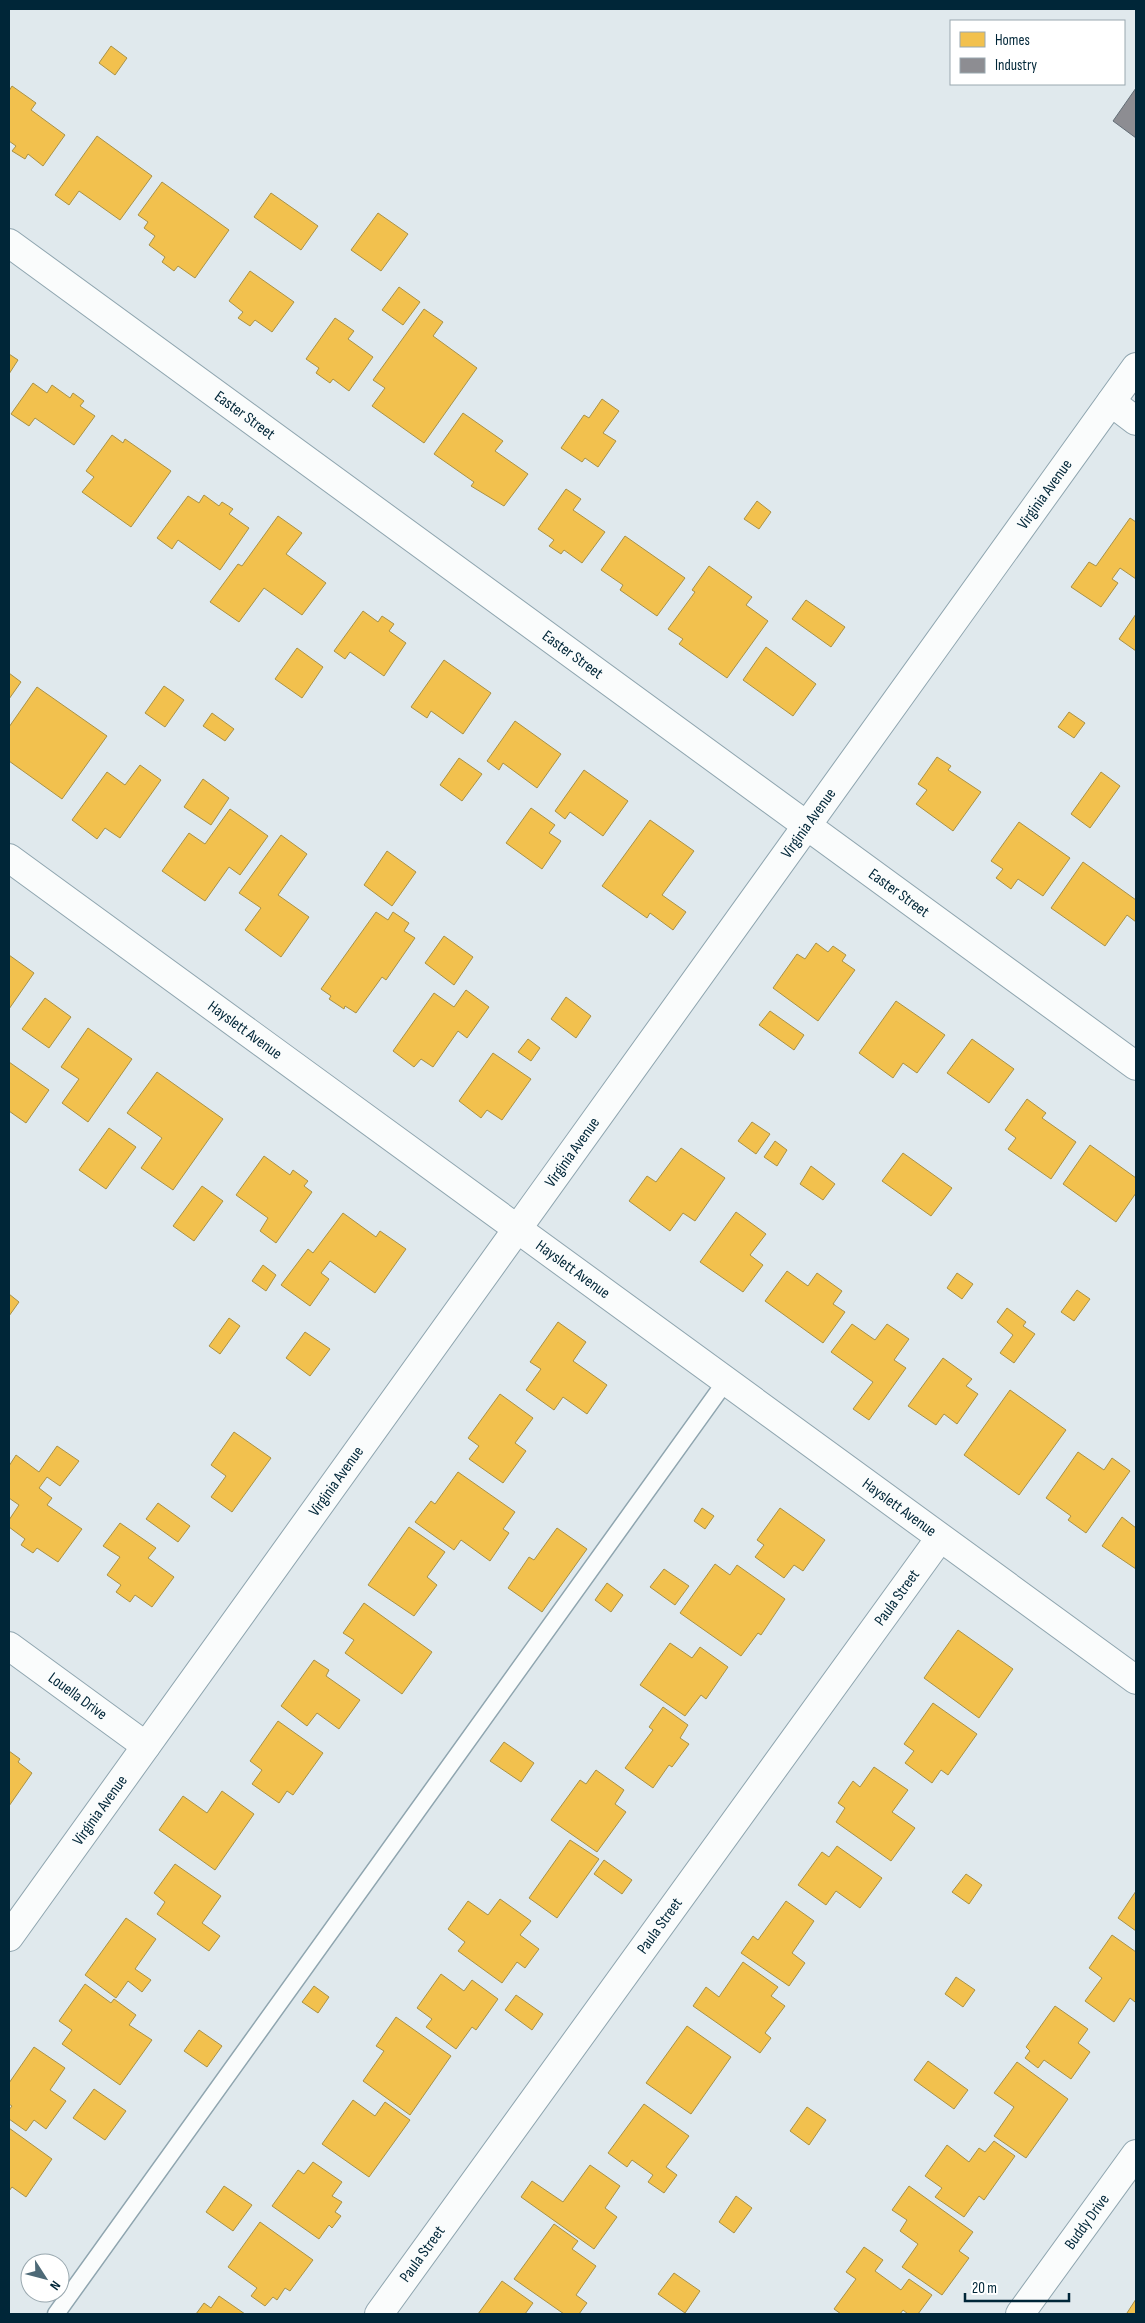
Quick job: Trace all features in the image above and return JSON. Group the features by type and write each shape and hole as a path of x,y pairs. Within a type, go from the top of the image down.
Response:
{"street":[{"name":"Easter Street","path":"9,243 1136,1066"},
{"name":"Virginia Avenue","path":"9,1937 1136,367"},
{"path":"1111,402 1136,421"},
{"name":"Hayslett Avenue","path":"9,858 1136,1680"},
{"name":"Paula Street","path":"379,2314 940,1538"},
{"name":"Louella Drive","path":"9,1646 146,1746"},
{"name":"Buddy Drive","path":"1020,2314 1136,2154"}],"lane":[{"path":"56,2314 726,1381"}],"building: Homes":[{"path":"111,46 127,58 115,75 99,63"},
{"path":"12,86 36,103 31,110 65,135 43,166 28,154 25,159 12,151 16,146 9,141 9,91"},
{"path":"97,136 152,176 120,220 79,191 69,205 55,195"},
{"path":"162,182 229,230 195,278 178,266 174,271 162,262 165,257 149,245 155,236 144,228 148,222 138,215"},
{"path":"271,193 318,226 301,250 254,217"},
{"path":"378,213 408,234 381,271 351,250"},
{"path":"250,271 294,302 272,332 255,320 250,326 238,318 243,312 229,301"},
{"path":"399,287 420,302 403,325 382,310"},
{"path":"424,309 443,322 433,336 477,368 424,443 372,406 385,388 373,380"},
{"path":"335,318 354,331 348,339 373,357 349,391 333,379 330,383 316,373 319,368 306,359"},
{"path":"9,354 18,360 9,374"},
{"path":"33,383 47,393 52,385 70,398 73,393 84,401 80,406 95,416 74,445 35,418 29,426 11,414"},
{"path":"602,399 619,411 603,433 616,441 598,467 585,458 582,462 561,448 584,415 589,418"},
{"path":"463,413 503,441 495,451 528,474 504,506 471,486 474,482 434,454"},
{"path":"112,435 123,443 125,439 171,471 131,527 82,492 94,477 86,471"},
{"path":"566,489 581,499 573,510 605,532 582,563 564,550 561,554 549,546 554,540 538,529"},
{"path":"204,495 219,506 222,502 233,509 229,514 249,528 220,570 178,540 172,549 157,538 188,496 199,503"},
{"path":"757,501 771,512 759,529 744,519"},
{"path":"278,516 302,533 286,554 326,583 302,615 264,588 239,622 210,602 238,564 242,566"},
{"path":"1130,518 1136,522 1136,579 1120,568 1112,579 1118,583 1101,607 1071,587 1089,562 1096,566"},
{"path":"625,536 685,578 657,616 620,590 623,585 601,570"},
{"path":"709,566 752,597 746,605 768,621 727,678 679,644 683,639 668,629 695,592 692,590"},
{"path":"806,600 845,627 831,647 792,619"},
{"path":"363,611 378,622 382,616 394,624 389,631 406,643 384,676 350,652 345,659 334,651"},
{"path":"1136,614 1136,651 1119,639"},
{"path":"766,647 816,684 793,716 743,680"},
{"path":"297,648 323,667 302,698 275,679"},
{"path":"444,660 491,693 463,734 431,711 427,718 411,707"},
{"path":"9,673 21,682 9,699"},
{"path":"164,686 184,700 165,727 145,713"},
{"path":"37,687 107,736 62,799 9,761 9,727"},
{"path":"1069,712 1085,723 1074,738 1058,727"},
{"path":"212,713 234,729 225,741 203,726"},
{"path":"515,721 561,754 537,788 503,763 499,770 487,761"},
{"path":"937,757 951,766 948,770 981,792 953,831 916,804 927,790 918,784"},
{"path":"459,758 482,774 462,801 440,785"},
{"path":"140,765 161,780 120,838 105,828 97,839 72,820 107,772 125,785"},
{"path":"584,770 628,801 603,836 570,812 565,819 555,811"},
{"path":"1101,772 1120,786 1090,828 1071,814"},
{"path":"203,779 229,798 211,825 184,807"},
{"path":"531,808 555,825 549,833 561,841 542,869 506,843"},
{"path":"230,809 268,836 240,875 229,867 205,901 162,871 189,833 205,844"},
{"path":"650,820 694,851 662,895 686,912 673,930 650,913 647,918 602,886"},
{"path":"1019,822 1070,858 1043,896 1018,879 1011,889 996,878 1003,869 991,861"},
{"path":"281,835 307,854 278,895 309,917 281,957 245,930 261,908 239,893"},
{"path":"387,851 416,872 392,906 364,885"},
{"path":"1083,862 1136,900 1136,922 1127,915 1105,946 1051,908"},
{"path":"376,912 388,920 393,912 409,923 404,931 415,938 386,980 382,977 356,1013 345,1006 344,1009 329,999 331,996 321,989"},
{"path":"444,936 473,957 454,985 425,963"},
{"path":"816,943 828,952 833,946 846,955 842,961 855,970 818,1021 773,988 797,954 805,959"},
{"path":"9,955 34,973 9,1009"},
{"path":"466,990 489,1007 467,1038 458,1031 433,1067 421,1059 414,1067 393,1051 434,993 454,1007"},
{"path":"566,997 591,1016 576,1038 551,1019"},
{"path":"45,998 71,1017 49,1048 22,1029"},
{"path":"896,1001 945,1035 917,1073 903,1063 893,1078 859,1053"},
{"path":"770,1011 804,1035 794,1050 759,1025"},
{"path":"88,1028 132,1059 88,1122 62,1103 79,1079 61,1067"},
{"path":"528,1039 540,1048 531,1061 518,1052"},
{"path":"972,1039 1014,1069 989,1103 947,1073"},
{"path":"493,1053 531,1079 502,1120 487,1110 481,1118 459,1101"},
{"path":"9,1062 49,1090 26,1123 9,1111"},
{"path":"157,1072 223,1119 173,1190 141,1168 162,1138 127,1113"},
{"path":"1027,1099 1046,1113 1042,1118 1076,1142 1051,1179 1008,1149 1016,1138 1005,1130"},
{"path":"752,1122 770,1134 756,1154 738,1141"},
{"path":"109,1128 136,1147 106,1189 79,1170"},
{"path":"775,1141 787,1150 777,1166 764,1157"},
{"path":"1090,1145 1136,1178 1136,1193 1116,1222 1063,1184"},
{"path":"681,1148 725,1178 695,1221 683,1213 670,1231 629,1201 647,1176 656,1182"},
{"path":"903,1153 952,1188 931,1216 882,1181"},
{"path":"264,1156 290,1175 293,1170 308,1181 304,1186 312,1192 276,1243 260,1231 268,1218 236,1195"},
{"path":"811,1166 835,1184 823,1200 800,1184"},
{"path":"202,1186 223,1201 194,1241 173,1226"},
{"path":"736,1212 766,1234 750,1255 763,1265 743,1292 700,1262"},
{"path":"343,1213 376,1237 380,1231 406,1249 375,1293 330,1261 321,1273 329,1279 310,1306 281,1285 308,1249 313,1253"},
{"path":"263,1265 276,1275 266,1291 252,1281"},
{"path":"787,1271 808,1286 817,1273 842,1291 833,1304 845,1312 823,1343 765,1301"},
{"path":"957,1273 973,1284 962,1299 947,1288"},
{"path":"1077,1290 1090,1299 1074,1321 1061,1312"},
{"path":"9,1294 19,1302 9,1316"},
{"path":"1007,1308 1026,1322 1023,1326 1035,1334 1014,1363 1000,1353 1013,1335 997,1322"},
{"path":"229,1318 240,1326 220,1354 209,1346"},
{"path":"558,1322 586,1342 573,1361 607,1385 587,1414 563,1397 554,1410 526,1390 541,1369 530,1362"},
{"path":"852,1324 875,1340 887,1324 909,1339 894,1360 906,1368 869,1420 853,1409 873,1382 831,1352"},
{"path":"305,1332 330,1349 310,1376 286,1358"},
{"path":"943,1358 972,1379 966,1386 978,1394 957,1424 944,1414 936,1425 908,1406"},
{"path":"1010,1390 1066,1430 1019,1495 964,1455"},
{"path":"500,1394 533,1418 515,1443 526,1451 503,1483 469,1459 479,1446 468,1438"},
{"path":"234,1432 271,1458 232,1512 211,1497 226,1476 211,1465"},
{"path":"57,1446 79,1461 60,1486 47,1477 39,1488 52,1498 47,1505 82,1529 58,1562 37,1548 33,1553 21,1545 25,1539 9,1527 9,1520 19,1505 9,1498 9,1466 16,1455 39,1472"},
{"path":"1078,1452 1104,1470 1112,1458 1130,1471 1086,1533 1068,1520 1071,1516 1046,1498"},
{"path":"458,1472 515,1512 503,1529 509,1533 490,1561 461,1540 454,1550 415,1522 431,1501 435,1504"},
{"path":"158,1503 190,1526 178,1542 146,1519"},
{"path":"702,1508 714,1516 705,1529 694,1521"},
{"path":"780,1508 825,1540 803,1571 794,1565 784,1578 755,1557 764,1545 757,1540"},
{"path":"1122,1517 1136,1528 1136,1569 1102,1546"},
{"path":"120,1523 156,1548 148,1558 174,1577 152,1607 135,1595 130,1602 116,1592 121,1585 107,1575 120,1557 103,1546"},
{"path":"409,1527 445,1552 427,1577 437,1585 414,1616 368,1585"},
{"path":"557,1528 587,1549 542,1612 508,1588 529,1557 534,1560"},
{"path":"715,1564 730,1575 737,1565 785,1599 761,1635 758,1633 741,1656 680,1613"},
{"path":"664,1569 689,1586 675,1605 650,1587"},
{"path":"607,1583 623,1595 611,1612 595,1600"},
{"path":"364,1603 432,1652 402,1694 345,1653 354,1640 343,1633"},
{"path":"958,1630 1013,1669 979,1718 924,1678"},
{"path":"670,1643 692,1658 700,1647 728,1667 706,1699 701,1695 685,1716 640,1685"},
{"path":"314,1660 329,1670 326,1676 360,1700 339,1729 317,1713 307,1726 281,1706"},
{"path":"933,1703 977,1734 948,1775 941,1770 932,1783 905,1763 914,1751 904,1744"},
{"path":"663,1707 688,1725 680,1738 689,1744 672,1767 669,1765 653,1788 625,1768 653,1730 649,1727"},
{"path":"278,1721 323,1753 293,1795 287,1791 279,1803 252,1784 262,1770 250,1761"},
{"path":"504,1742 534,1763 521,1782 490,1761"},
{"path":"9,1751 20,1759 18,1762 32,1773 9,1806"},
{"path":"874,1767 908,1790 892,1812 915,1828 891,1861 836,1822 845,1808 838,1803 853,1781 860,1787"},
{"path":"596,1770 624,1790 615,1804 626,1812 597,1852 551,1820 580,1780 586,1784"},
{"path":"222,1791 254,1814 215,1870 159,1830 183,1796 207,1813"},
{"path":"570,1840 599,1859 557,1918 529,1898"},
{"path":"837,1846 882,1878 860,1908 836,1891 826,1905 798,1885 822,1852 829,1857"},
{"path":"604,1860 632,1880 622,1894 594,1874"},
{"path":"175,1864 221,1896 202,1923 220,1936 209,1951 157,1914 165,1902 154,1893"},
{"path":"966,1874 982,1885 969,1904 952,1892"},
{"path":"1136,1891 1136,1931 1118,1918"},
{"path":"500,1899 531,1921 520,1935 539,1949 525,1968 517,1962 502,1983 458,1951 465,1942 448,1929 468,1901 488,1915"},
{"path":"786,1901 814,1921 792,1953 805,1963 789,1986 741,1953 753,1936 758,1940"},
{"path":"126,1918 156,1939 135,1969 151,1980 142,1992 128,1981 116,1998 85,1975"},
{"path":"1112,1935 1136,1952 1136,2000 1135,2002 1130,1998 1114,2022 1085,2001 1102,1978 1089,1968"},
{"path":"743,1962 778,1987 771,1996 785,2006 765,2033 771,2038 760,2053 693,2006 706,1987 719,1997"},
{"path":"441,1974 464,1991 472,1980 498,1999 476,2030 472,2027 456,2049 426,2027 432,2019 417,2008"},
{"path":"956,1977 975,1990 963,2007 945,1994"},
{"path":"85,1984 111,2003 114,1999 136,2015 129,2025 152,2040 120,2085 62,2044 72,2030 59,2021"},
{"path":"314,1986 329,1997 318,2013 302,2002"},
{"path":"516,1995 543,2014 532,2030 505,2010"},
{"path":"1055,2006 1088,2029 1078,2043 1090,2052 1071,2079 1044,2060 1038,2068 1025,2058 1030,2051 1026,2047"},
{"path":"396,2017 451,2056 410,2115 363,2081 384,2051 376,2046"},
{"path":"687,2026 731,2057 691,2114 646,2083"},
{"path":"199,2030 222,2046 207,2067 184,2051"},
{"path":"34,2047 65,2068 50,2090 66,2101 46,2129 34,2120 26,2131 9,2119 9,2110 12,2106 9,2104 9,2083"},
{"path":"928,2061 968,2090 954,2109 914,2080"},
{"path":"1017,2062 1068,2099 1026,2158 994,2136 1014,2107 994,2093"},
{"path":"94,2089 126,2111 105,2140 73,2118"},
{"path":"353,2100 375,2116 385,2102 410,2120 369,2177 322,2144"},
{"path":"644,2104 689,2136 666,2167 677,2175 664,2193 648,2182 653,2175 632,2160 627,2167 608,2153"},
{"path":"807,2107 826,2120 809,2145 790,2131"},
{"path":"9,2128 52,2159 26,2197 12,2187 9,2191"},
{"path":"994,2141 1015,2156 984,2200 979,2196 964,2217 935,2197 942,2188 925,2176 947,2145 969,2162 979,2148 985,2152"},
{"path":"313,2162 342,2182 332,2196 342,2202 335,2212 341,2216 332,2228 329,2225 319,2239 272,2206 298,2170 304,2174"},
{"path":"590,2165 620,2186 605,2208 617,2217 594,2249 521,2197 532,2181 563,2202"},
{"path":"224,2186 252,2205 233,2231 206,2212"},
{"path":"909,2186 973,2232 959,2251 969,2258 942,2295 902,2267 918,2244 900,2231 907,2220 892,2210"},
{"path":"736,2196 752,2208 734,2233 719,2222"},
{"path":"260,2222 313,2260 290,2291 285,2288 277,2300 273,2297 265,2306 251,2296 257,2288 228,2267"},
{"path":"554,2224 578,2241 572,2249 596,2266 576,2295 587,2303 579,2314 564,2314 514,2279"},
{"path":"864,2247 883,2260 875,2271 901,2290 909,2279 932,2295 918,2314 908,2314 903,2310 900,2314 841,2314 834,2309 856,2279 846,2272"},
{"path":"674,2273 700,2291 685,2313 658,2294"},
{"path":"502,2281 533,2303 525,2314 478,2314"},
{"path":"219,2296 245,2314 196,2314 204,2303 211,2308"},
{"path":"1136,2299 1136,2314 1127,2313"}],"building: Industry":[{"path":"1136,88 1136,138 1113,121"}]}
